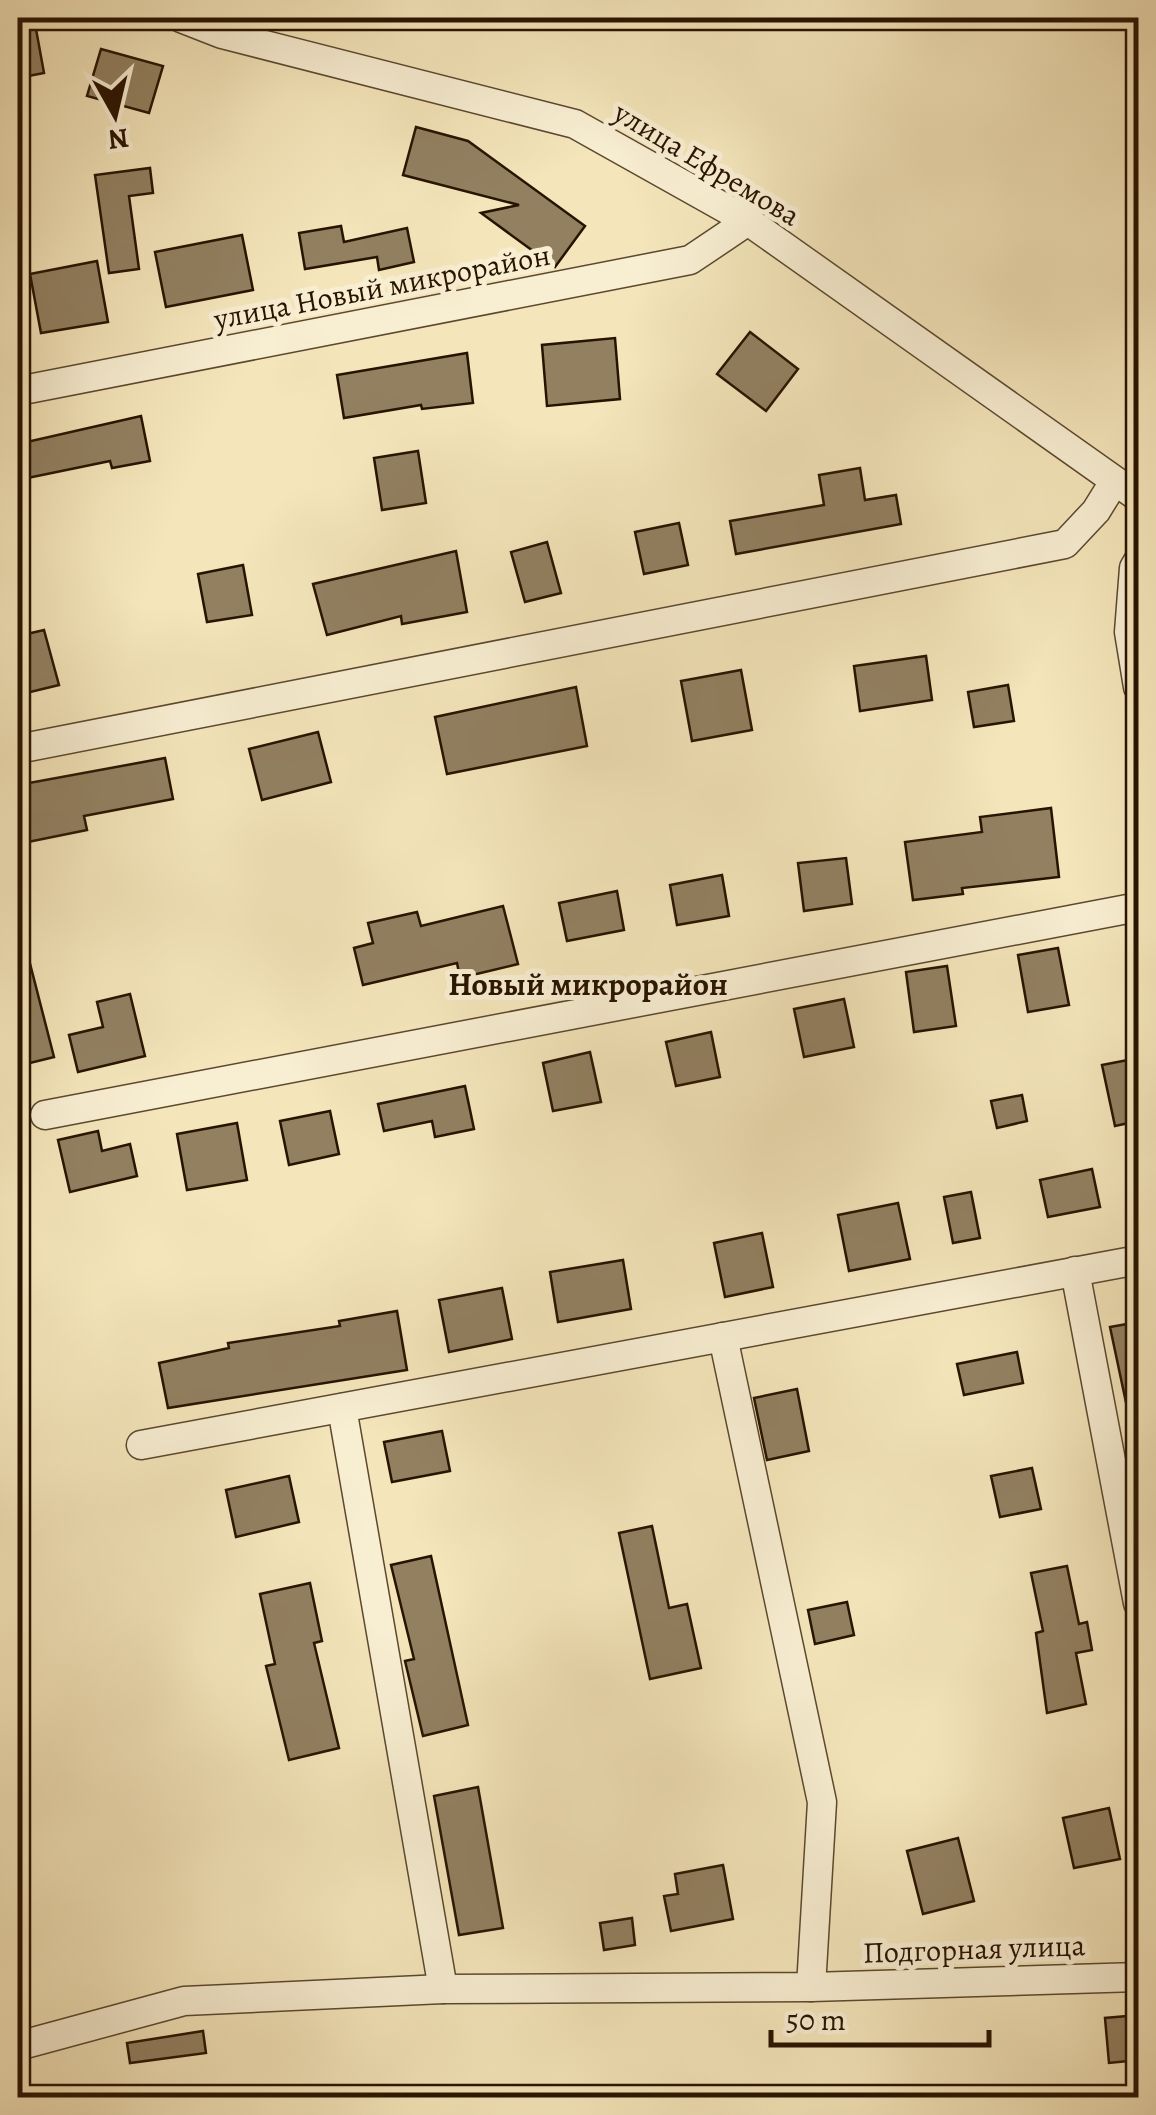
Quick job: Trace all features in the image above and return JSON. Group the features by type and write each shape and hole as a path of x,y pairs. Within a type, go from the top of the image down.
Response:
{"street":[{"name":"улица Ефремова","path":"181,18 222,34 575,124 748,222 1138,497"},
{"name":"улица Новый микрорайон","path":"18,391 690,260 748,222"},
{"path":"18,749 1065,544 1096,511 1114,482"},
{"path":"1138,561 1134,568 1129,632 1138,687"},
{"path":"45,1116 1138,907"},
{"path":"141,1446 1138,1260"},
{"path":"1075,1272 1138,1603"},
{"path":"723,1337 822,1802 812,1987"},
{"path":"342,1408 443,1989"},
{"name":"Подгорная улица","path":"18,2046 184,2001 443,1989 812,1987 1138,1976"}],"building":[{"path":"18,18 34,18 44,73 18,78"},
{"path":"101,49 163,66 149,113 87,96"},
{"path":"416,127 468,141 585,226 555,267 481,213 519,205 403,175"},
{"path":"150,168 153,193 129,196 139,269 109,273 95,175"},
{"path":"341,226 344,242 407,228 414,262 379,270 377,257 305,269 299,233"},
{"path":"242,235 253,290 166,307 155,252"},
{"path":"97,261 108,322 41,333 30,274"},
{"path":"750,332 798,369 766,411 717,374"},
{"path":"615,338 620,399 547,406 542,345"},
{"path":"467,353 473,403 422,409 421,405 344,418 337,375"},
{"path":"141,416 150,461 112,468 110,461 18,480 18,444"},
{"path":"418,451 426,503 382,510 374,458"},
{"path":"860,468 865,500 896,495 901,524 736,554 730,521 824,505 819,475"},
{"path":"679,523 688,565 644,574 635,532"},
{"path":"547,542 561,593 525,602 511,552"},
{"path":"456,551 467,612 402,624 401,616 327,635 313,584"},
{"path":"243,565 252,615 207,622 198,574"},
{"path":"44,630 59,685 18,695 18,636"},
{"path":"926,656 932,700 860,711 854,666"},
{"path":"741,670 752,730 692,741 681,681"},
{"path":"1008,685 1014,721 974,727 968,692"},
{"path":"576,687 587,746 447,774 435,717"},
{"path":"318,732 331,782 262,800 249,749"},
{"path":"165,758 173,799 84,816 87,830 23,843 18,785"},
{"path":"1051,808 1059,877 962,888 963,894 913,900 905,842 982,832 980,817"},
{"path":"846,858 852,904 804,911 798,863"},
{"path":"722,875 729,916 677,925 670,885"},
{"path":"617,891 624,930 567,941 559,903"},
{"path":"503,906 518,964 460,978 457,963 363,985 354,948 373,943 368,923 417,912 421,926"},
{"path":"26,948 54,1057 18,1066 18,949"},
{"path":"1058,948 1069,1005 1028,1012 1018,955"},
{"path":"947,966 956,1026 914,1032 906,972"},
{"path":"130,994 145,1056 78,1072 69,1035 103,1027 97,1002"},
{"path":"844,999 854,1047 804,1057 794,1009"},
{"path":"711,1032 720,1077 676,1086 666,1042"},
{"path":"590,1052 601,1102 553,1111 543,1063"},
{"path":"1138,1058 1138,1121 1115,1126 1102,1065"},
{"path":"465,1086 474,1129 435,1137 432,1121 384,1131 378,1104"},
{"path":"1022,1095 1027,1121 997,1128 991,1101"},
{"path":"330,1111 339,1154 289,1165 280,1121"},
{"path":"237,1123 247,1180 187,1190 177,1134"},
{"path":"98,1131 102,1151 130,1144 137,1176 70,1192 58,1140"},
{"path":"1092,1169 1100,1207 1048,1217 1040,1180"},
{"path":"971,1192 980,1238 953,1243 944,1197"},
{"path":"898,1203 910,1259 849,1271 838,1215"},
{"path":"762,1233 773,1287 725,1297 714,1243"},
{"path":"623,1260 631,1309 558,1322 550,1272"},
{"path":"502,1288 512,1339 449,1352 439,1300"},
{"path":"397,1311 407,1370 168,1408 159,1363 229,1348 228,1343 340,1326 339,1321"},
{"path":"1138,1322 1138,1411 1128,1412 1110,1327"},
{"path":"1017,1352 1023,1383 964,1395 957,1364"},
{"path":"797,1389 809,1451 767,1460 754,1398"},
{"path":"442,1431 450,1471 392,1482 384,1442"},
{"path":"1032,1468 1041,1509 1000,1517 991,1476"},
{"path":"289,1476 299,1522 236,1537 226,1490"},
{"path":"652,1526 669,1608 687,1604 701,1668 650,1679 619,1533"},
{"path":"431,1556 468,1725 423,1736 405,1661 414,1659 391,1565"},
{"path":"1067,1566 1079,1624 1087,1622 1092,1650 1076,1653 1086,1704 1047,1713 1036,1633 1043,1631 1031,1573"},
{"path":"310,1583 322,1641 314,1643 339,1748 289,1760 266,1666 275,1664 260,1594"},
{"path":"847,1602 854,1635 815,1644 808,1610"},
{"path":"478,1787 503,1928 459,1935 434,1796"},
{"path":"1109,1808 1120,1859 1074,1868 1063,1818"},
{"path":"958,1838 974,1901 923,1914 907,1851"},
{"path":"723,1865 733,1919 671,1931 664,1896 678,1894 675,1874"},
{"path":"632,1918 635,1945 604,1950 600,1923"},
{"path":"1138,2015 1138,2060 1109,2063 1105,2018"},
{"path":"203,2031 206,2053 130,2063 127,2043"}],"district":[{"name":"Новый микрорайон","path":"588,984"}]}
